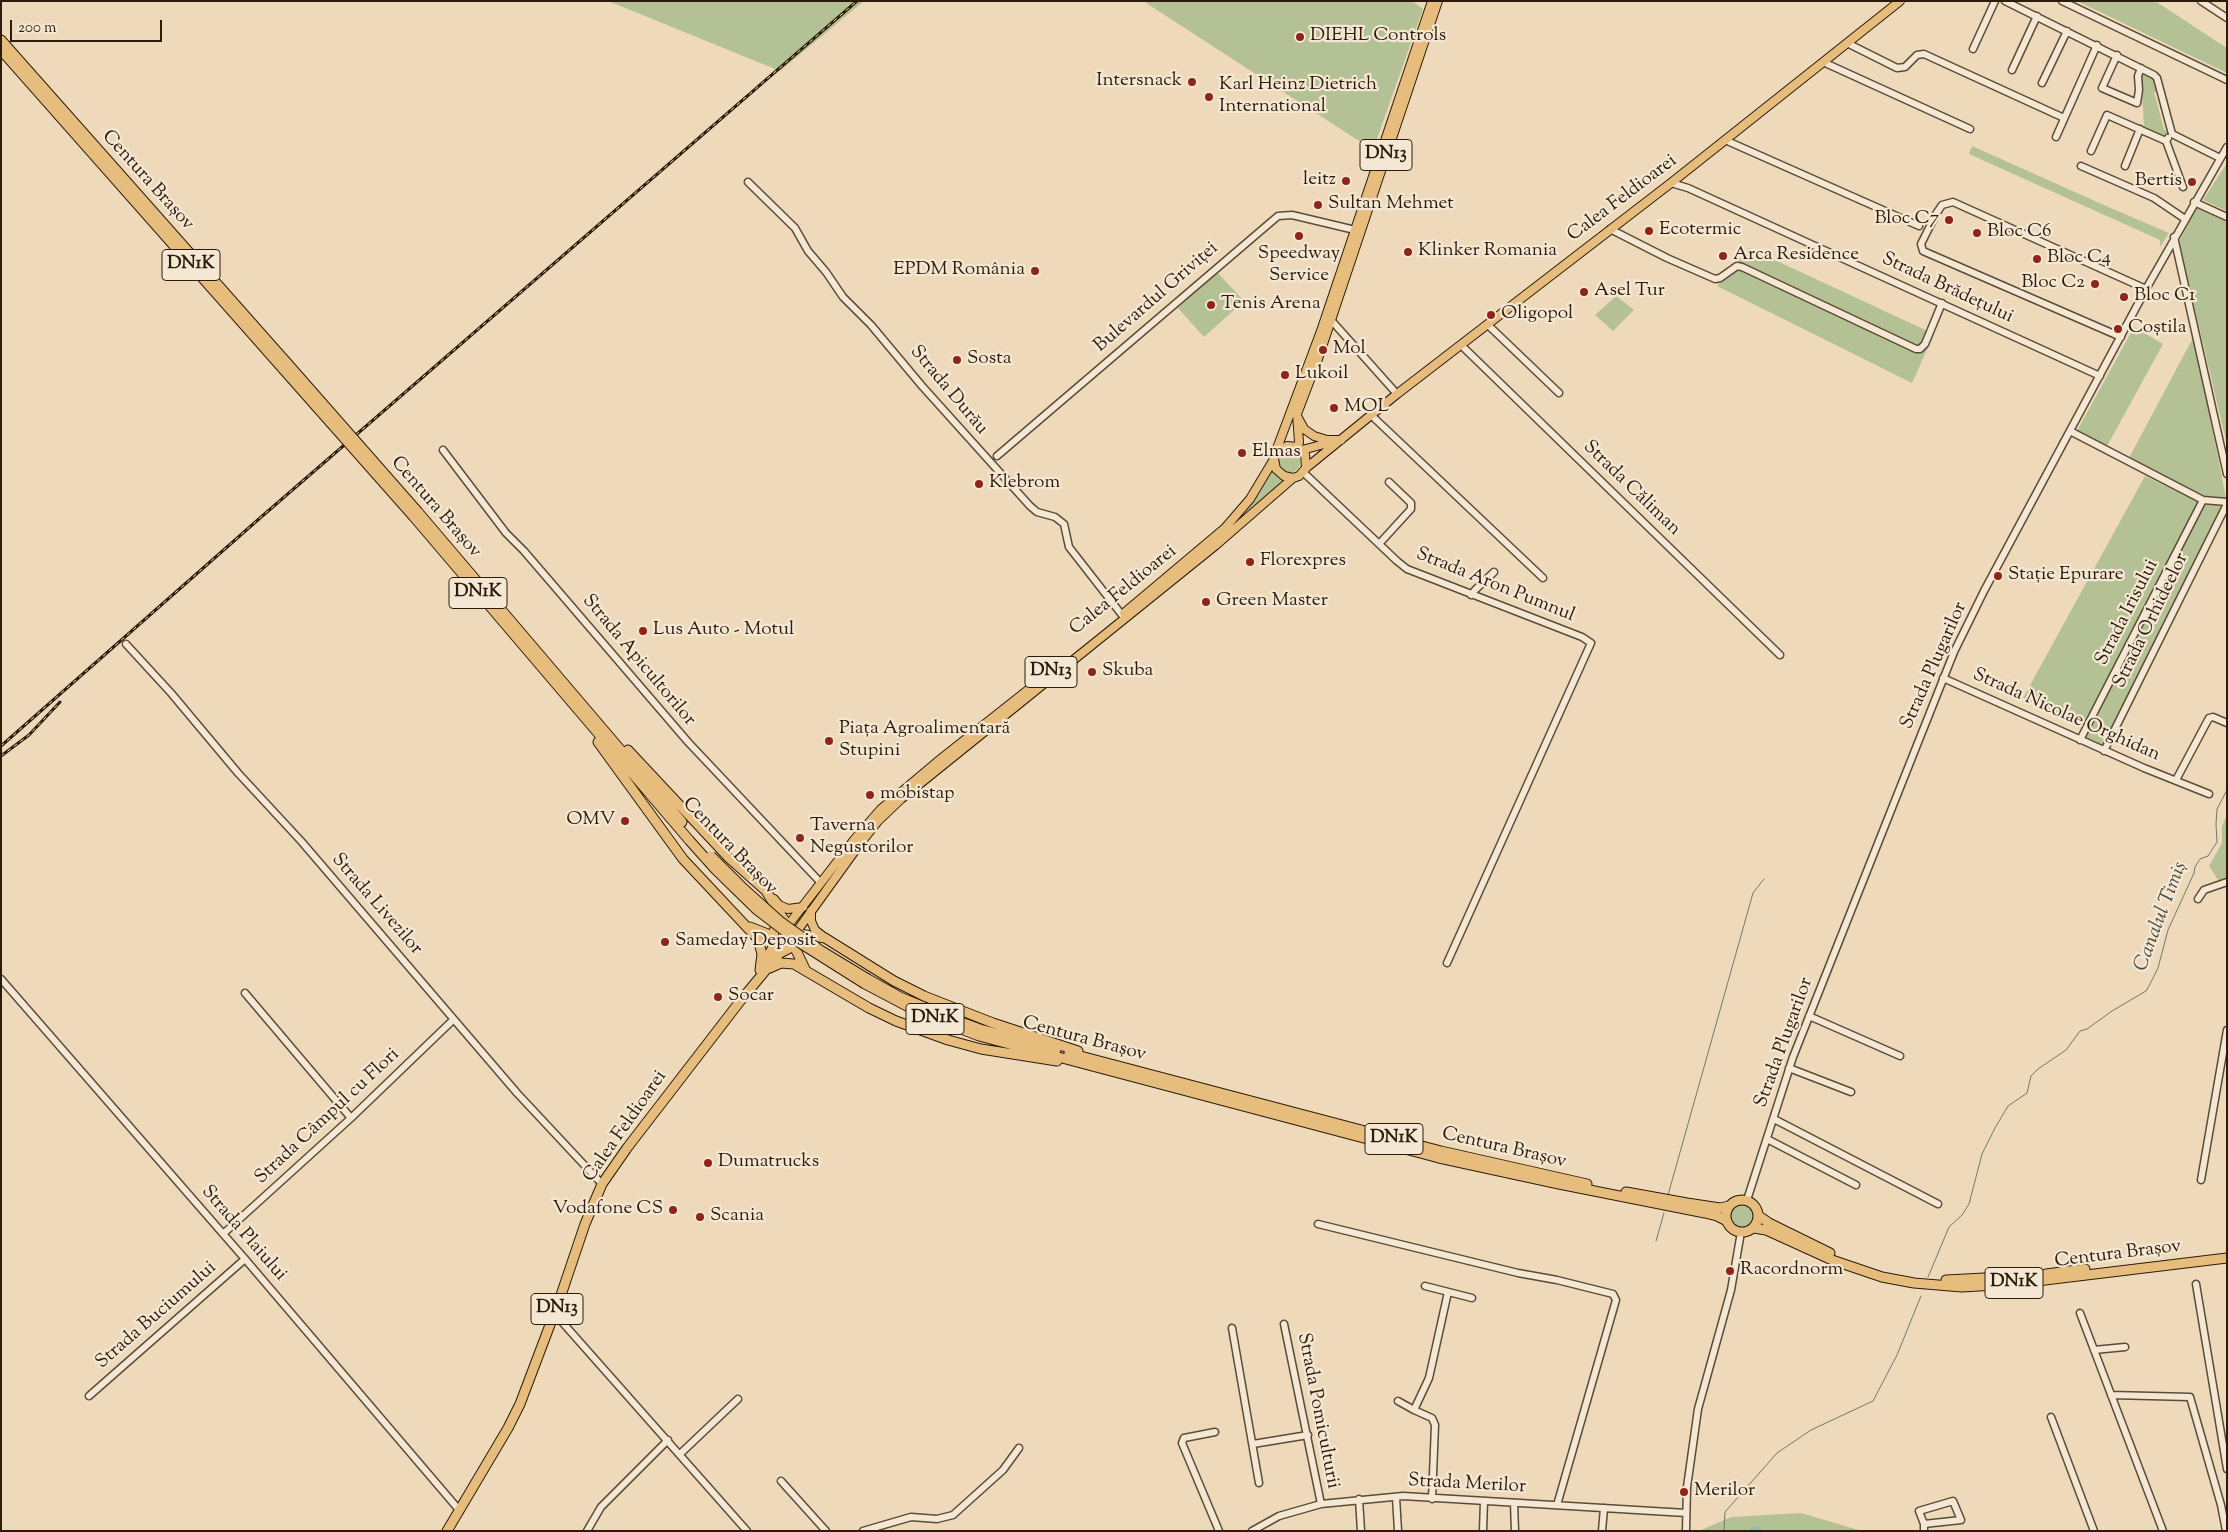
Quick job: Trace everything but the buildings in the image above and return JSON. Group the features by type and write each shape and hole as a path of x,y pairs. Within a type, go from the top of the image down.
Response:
{"highway":[{"name":"Centura Brașov","path":"1,40 285,366"},
{"name":"Centura Brașov","path":"1,50 416,514 691,838 715,870 757,910 806,948 920,1013 979,1036 1491,1163 1687,1203 1717,1207 1729,1206 1737,1200 1747,1200 1756,1206 1759,1216 1769,1223 1840,1258 1880,1270 1938,1280 2012,1277 2227,1252"},
{"name":"DN1K","path":"590,720 599,744 696,874 748,926"},
{"path":"590,720 628,751 729,858 766,891 788,923 798,933 825,938 894,981 924,996 1119,1070"},
{"name":"DN13","path":"774,940 778,926 788,923"},
{"path":"748,926 774,940 780,948 791,947 806,969"},
{"path":"748,926 758,939 761,947 762,971 781,963 794,964 806,969 820,980 869,1008 896,1021 948,1040 981,1049 1119,1070"},
{"name":"DN13","path":"791,947 798,933"},
{"name":"Calea Feldioarei","path":"762,971 774,940"},
{"name":"Calea Feldioarei","path":"447,1531 520,1404 555,1314 585,1224 602,1184 762,971 780,953 791,947"},
{"name":"Centura Brașov","path":"1119,1070 1439,1158 1718,1216 1727,1222 1732,1229 1742,1232"},
{"path":"1727,1222 1726,1211 1729,1206"},
{"path":"1742,1232 1754,1228 1759,1216"},
{"name":"Centura Brașov","path":"1754,1228 1766,1230 1858,1270 1896,1280 1944,1286 1984,1286 2227,1258"}],"main road":[{"path":"1355,230 1432,1"},
{"name":"DN13","path":"1304,470 1306,458 1300,448 1297,414 1331,320 1438,1"},
{"name":"Calea Feldioarei","path":"798,933 811,911 859,844 878,821 901,799 1216,545 1397,394 1672,183 1900,1"},
{"name":"DN13","path":"1275,458 1355,230"},
{"path":"1297,414 1301,425 1314,436 1327,440 1341,440"},
{"name":"Calea Feldioarei","path":"788,923 803,907 854,840 896,795 1122,615 1225,528 1250,499 1278,451 1287,446 1300,448 1341,440"},
{"path":"1275,458 1276,469 1279,473 1288,478 1294,478"},
{"path":"766,891 784,907 794,909 803,907"},
{"path":"811,911 811,921 815,930 825,938"}],"street":[{"path":"1973,48 1995,1"},
{"path":"2005,1 2117,55 2157,78 2172,134 2220,158"},
{"path":"2062,1 2227,80"},
{"path":"2201,1 2227,18"},
{"path":"2012,70 2037,16"},
{"path":"2042,83 2068,31"},
{"path":"1847,43 1897,68 1905,66 1917,55 1924,54 2064,118"},
{"path":"2056,136 2097,45"},
{"path":"2117,55 2102,88 2137,103 2140,90 2138,76 2141,68"},
{"path":"1823,62 1970,129"},
{"path":"2091,151 2107,115 2166,140 2183,187"},
{"path":"2125,166 2140,130"},
{"path":"2166,140 2172,134"},
{"path":"1725,140 1919,226"},
{"name":"Strada Plugarilor","path":"1747,1200 1789,1068 1944,678 1981,597 2174,237 2227,147"},
{"path":"2080,166 2154,198 2185,219"},
{"name":"Strada Durău","path":"748,182 795,228 808,252 826,272 843,297 871,325 909,368 922,386 1030,506 1037,512 1056,517 1064,524 1069,547 1122,615"},
{"name":"Strada Brădețului","path":"1672,183 1688,188 2100,376"},
{"path":"2121,337 1923,250 1921,244 1938,209 1946,202 1953,202 2146,289"},
{"path":"2194,202 2227,217"},
{"name":"Bulevardul Griviței","path":"997,456 1278,216 1292,215 1355,230"},
{"path":"1610,229 1667,258 1715,279 1720,278 1737,266 1742,267 1920,350 1925,344 1942,303"},
{"path":"2174,237 2227,474"},
{"path":"1331,320 1397,394"},
{"path":"1487,324 1559,393"},
{"name":"Strada Căliman","path":"1461,345 1780,655"},
{"path":"1371,415 1543,578"},
{"path":"2070,431 2203,500 2227,503"},
{"name":"Strada Apicultorilor","path":"443,450 506,534 524,550 688,742 821,883"},
{"name":"Strada Aron Pumnul","path":"1304,470 1397,561 1416,574 1582,637 1591,643 1447,963"},
{"path":"1379,544 1411,509 1411,503 1389,482"},
{"name":"Strada Irisului","path":"2080,740 2203,500"},
{"name":"Strada Orhideelor","path":"2104,751 2227,503"},
{"path":"1472,595 1494,572"},
{"name":"Strada Livezilor","path":"126,644 452,1015 453,1020 517,1093 602,1184"},
{"name":"Strada Nicolae Orghidan","path":"1944,678 2104,751 2209,794"},
{"name":"Strada Nicolae Orghidan","path":"2176,780 2207,721 2213,717 2227,723"},
{"path":"2198,899 2204,890 2227,882"},
{"name":"Strada Plaiului","path":"1,979 245,1259 460,1511"},
{"path":"245,993 351,1118"},
{"path":"1809,1016 1900,1056"},
{"name":"Strada Câmpul cu Flori","path":"222,1234 351,1118 453,1020"},
{"path":"2201,1180 2227,1030"},
{"path":"1789,1068 1851,1092"},
{"path":"1774,1119 1938,1204"},
{"path":"1767,1139 1856,1185"},
{"path":"1318,1224 1518,1273 1557,1280 1613,1294 1616,1300 1557,1505"},
{"path":"1686,1531 1689,1472 1698,1409 1730,1290 1742,1232"},
{"name":"Strada Buciumului","path":"89,1396 245,1259"},
{"path":"2196,1284 2227,1469"},
{"path":"1425,1286 1472,1298"},
{"path":"1414,1410 1429,1378 1448,1292"},
{"path":"2080,1313 2162,1531"},
{"path":"555,1314 747,1531"},
{"name":"Strada Pomiculturii","path":"1284,1324 1321,1504"},
{"path":"1232,1328 1259,1483"},
{"path":"2094,1350 2125,1348"},
{"path":"2112,1395 2190,1397 2221,1505 2226,1531"},
{"path":"680,1454 738,1399"},
{"path":"1398,1401 1432,1418 1435,1425 1432,1499"},
{"path":"2051,1417 2094,1531"},
{"path":"1215,1432 1184,1438 1182,1443 1219,1531"},
{"path":"1253,1444 1308,1435"},
{"path":"586,1531 601,1506 668,1440"},
{"path":"863,1531 911,1517 937,1519 953,1515 1003,1470 1019,1448"},
{"path":"781,1481 826,1531"},
{"path":"1396,1497 1398,1531"},
{"name":"Strada Merilor","path":"1252,1531 1278,1516 1321,1504 1396,1497 1686,1513"},
{"path":"1359,1499 1361,1531"},
{"path":"1483,1531 1484,1501"},
{"path":"1953,1501 1961,1520 1924,1528 1919,1510 1953,1501"},
{"path":"1514,1503 1514,1531"},
{"path":"1602,1531 1604,1508"}],"green space":[{"path":"608,1 864,1 780,71"},
{"path":"1143,1 1412,1 1423,9 1373,150"},
{"path":"2077,1 2155,1 2227,48 2227,73"},
{"path":"2141,72 2156,79 2159,91 2154,92 2164,129 2166,131 2170,130 2167,135 2154,134 2144,128"},
{"path":"1972,146 2169,233 2160,247 2160,240 1969,154"},
{"path":"2227,163 2227,211 2203,200"},
{"path":"2197,207 2227,221 2227,445 2179,242"},
{"path":"1749,248 1934,334 1912,383 1717,286"},
{"name":"Tenis Arena","path":"1217,272 1244,301 1204,337 1178,308"},
{"path":"1616,296 1634,310 1613,331 1595,315"},
{"path":"2134,327 2163,344 2106,448 2077,431"},
{"path":"2194,336 2226,498 2205,496 2129,458"},
{"path":"1289,451 1297,454 1300,462 1297,470 1289,473 1281,470 1278,462 1281,454"},
{"path":"1272,470 1279,477 1289,480 1240,519 1259,494"},
{"path":"2145,476 2199,502 2224,503 2103,746 2084,738 2084,726 2023,698"},
{"path":"2227,815 2227,878 2218,880 2209,866 2222,843 2222,826"},
{"path":"1742,1205 1750,1208 1753,1216 1750,1224 1742,1227 1734,1224 1731,1216 1734,1208"},
{"path":"1801,1513 1862,1531 1699,1531 1731,1517"}],"waterway":[{"name":"Canalul Timiș","path":"1928,1277 1949,1227 1962,1215 1969,1204 1982,1154 2008,1106 2027,1093 2031,1076 2066,1050 2080,1031 2087,1029 2112,1011 2146,991 2158,968 2168,930 2195,867 2200,859 2208,856 2217,842 2217,809 2227,790"},
{"path":"1668,1195 1753,893 1764,879"},
{"path":"1656,1241 1664,1213"},
{"name":"Canalul Timiș","path":"1724,1531 1725,1512 1777,1453 1811,1430 1873,1401 1897,1355 1921,1296"}],"railway":[{"path":"1,746 260,518 857,1"},
{"path":"1,756 29,735 60,702"}],"place":[{"name":"DIEHL Controls","path":"1300,37"},
{"name":"Intersnack","path":"1192,82"},
{"name":"Karl Heinz Dietrich International","path":"1209,97"},
{"name":"leitz","path":"1346,181"},
{"name":"Bertis","path":"2192,182"},
{"name":"Sultan Mehmet","path":"1318,205"},
{"name":"Bloc C7","path":"1949,220"},
{"name":"Ecotermic","path":"1649,231"},
{"name":"Bloc C6","path":"1977,233"},
{"name":"Speedway Service","path":"1299,236"},
{"name":"Klinker Romania","path":"1408,252"},
{"name":"Arca Residence","path":"1723,256"},
{"name":"Bloc C4","path":"2037,259"},
{"name":"EPDM România","path":"1035,271"},
{"name":"Bloc C2","path":"2095,284"},
{"name":"Asel Tur","path":"1584,292"},
{"name":"Bloc C1","path":"2124,297"},
{"name":"Tenis Arena","path":"1211,305"},
{"name":"Oligopol","path":"1491,315"},
{"name":"Coștila","path":"2118,329"},
{"name":"Mol","path":"1323,350"},
{"name":"Sosta","path":"957,360"},
{"name":"Lukoil","path":"1285,375"},
{"name":"MOL","path":"1334,408"},
{"name":"Elmas","path":"1242,453"},
{"name":"Klebrom","path":"979,484"},
{"name":"Florexpres","path":"1250,562"},
{"name":"Stație Epurare","path":"1998,576"},
{"name":"Green Master","path":"1206,602"},
{"name":"Lus Auto - Motul","path":"643,631"},
{"name":"Skuba","path":"1092,672"},
{"name":"Piața Agroalimentară Stupini","path":"829,741"},
{"name":"mobistap","path":"870,795"},
{"name":"OMV","path":"625,821"},
{"name":"Taverna Negustorilor","path":"800,838"},
{"name":"Sameday Deposit","path":"665,942"},
{"name":"Socar","path":"718,997"},
{"name":"Dumatrucks","path":"708,1163"},
{"name":"Vodafone CS","path":"673,1210"},
{"name":"Scania","path":"700,1217"},
{"name":"Racordnorm","path":"1730,1271"},
{"name":"Merilor","path":"1684,1492"}]}
